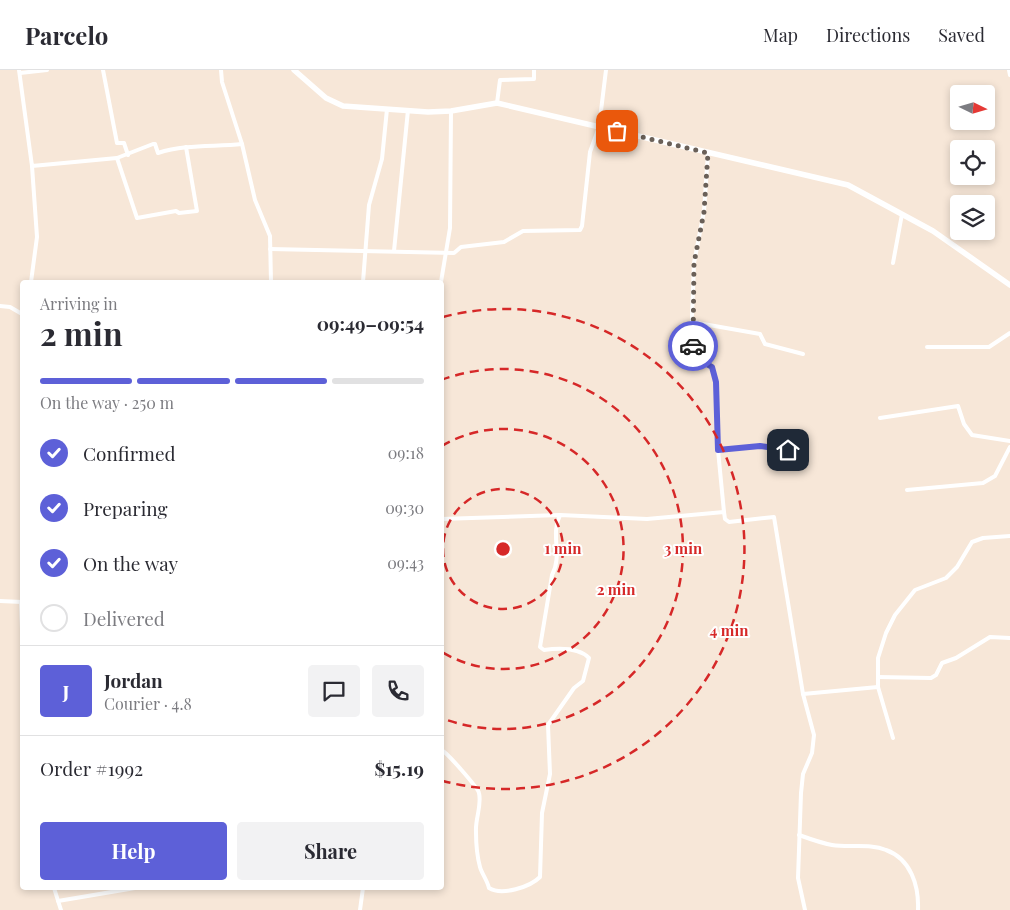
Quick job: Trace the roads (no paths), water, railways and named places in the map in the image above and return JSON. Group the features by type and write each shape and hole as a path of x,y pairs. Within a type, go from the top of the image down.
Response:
{"street":[{"path":"31,280 37,237 32,166 19,72 47,70"},
{"path":"103,70 117,143 124,143 128,155"},
{"path":"221,70 230,112 242,144 255,200 270,236 271,280"},
{"path":"294,70 326,98 343,106 451,111 497,103 848,185 933,230 1010,286"},
{"path":"497,103 500,80 534,79 534,70"},
{"path":"270,249 364,249 454,253 461,247 504,242 523,231 580,230 590,152 599,126 606,70"},
{"path":"1009,70 1010,75"},
{"path":"363,280 364,249 369,205 382,160 387,109"},
{"path":"394,251 408,110"},
{"path":"442,280 445,270 445,252 450,228 451,111"},
{"path":"32,166 117,158 153,144 158,153 186,148 242,144"},
{"path":"117,158 137,218 176,211 179,213 197,211 186,148"},
{"path":"708,153 704,212 694,263 692,322 696,358 712,367 716,382 718,450 725,519 729,522 774,517 775,520 777,547 803,694 814,740 812,753 803,774 799,835 798,884 804,910"},
{"path":"893,263 902,214"},
{"path":"0,306 10,307 20,313"},
{"path":"692,322 760,334 765,344 803,354"},
{"path":"927,347 989,346 1010,332"},
{"path":"880,418 958,406 964,424 972,434 1010,441"},
{"path":"718,450 760,446 788,450"},
{"path":"907,490 983,483 995,476 1010,447"},
{"path":"444,519 560,515 647,519 724,512"},
{"path":"444,752 478,789 480,800 475,830 480,869 486,878 489,888 492,890 511,890 533,883 540,877 542,813 549,781 548,725 574,688 584,680 589,658 570,649 544,650 540,647 552,575 557,566 555,529 560,515"},
{"path":"893,738 878,687 878,658 886,633 895,615 915,590 946,578 957,567 972,542 984,538 1010,536"},
{"path":"0,600 20,602"},
{"path":"878,677 931,678 936,675 942,663 956,658 990,637 1010,638"},
{"path":"803,694 878,687"},
{"path":"799,835 832,845 886,849 899,856 906,863 914,880 918,910"},
{"path":"55,890 61,910"},
{"path":"58,901 123,890"},
{"path":"360,910 363,890"}]}
